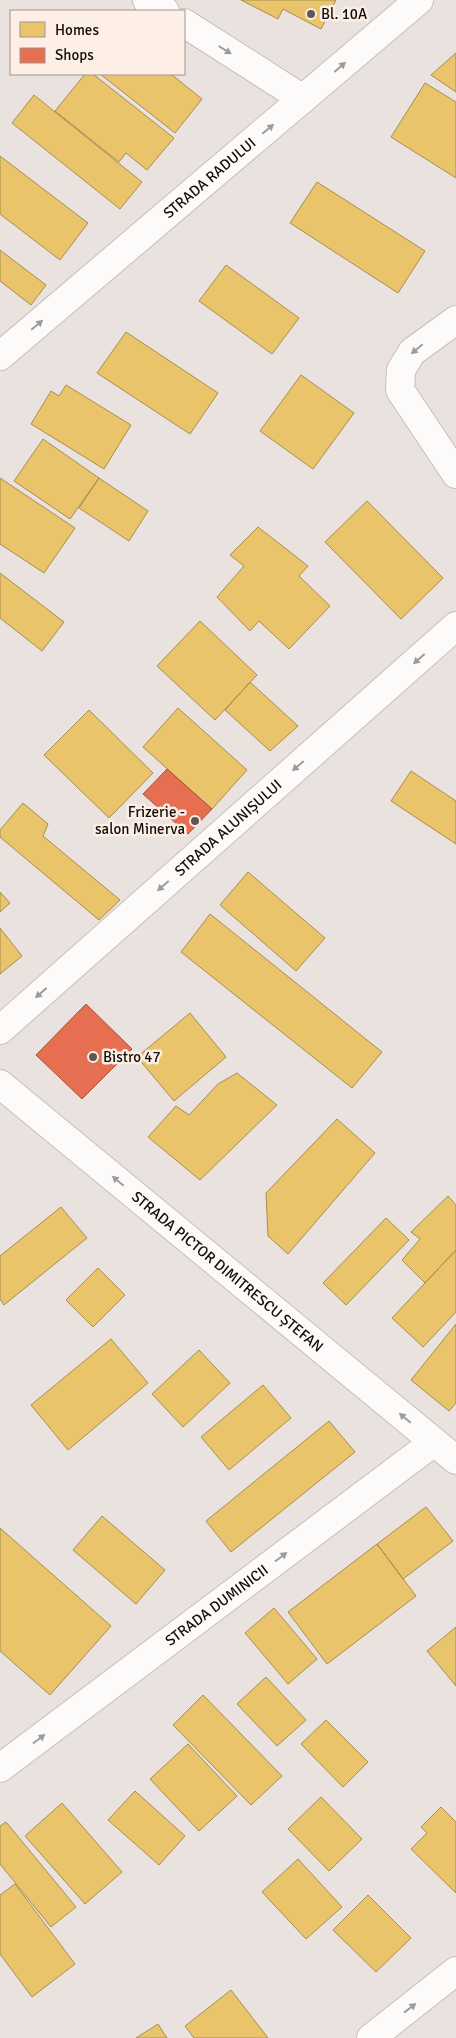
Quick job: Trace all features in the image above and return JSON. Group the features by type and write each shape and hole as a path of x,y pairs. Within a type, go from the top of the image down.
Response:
{"street":[{"path":"147,0 163,10"},
{"name":"STRADA RADULUI","path":"0,356 419,0"},
{"path":"185,24 303,99"},
{"path":"456,320 412,352 401,370 400,390 456,474"},
{"name":"STRADA ALUNIȘULUI","path":"0,1030 456,626"},
{"name":"STRADA PICTOR DIMITRESCU ȘTEFAN","path":"0,1084 456,1460"},
{"name":"STRADA DUMINICII","path":"0,1768 434,1442"},
{"path":"372,2038 456,1971"}],"building: Homes":[{"name":"Bl. 10A","path":"241,0 336,0 321,29 283,9 278,19"},
{"path":"456,53 456,92 431,75"},
{"path":"84,75 94,75 174,138 147,170 126,153 119,162 55,111"},
{"path":"101,75 172,75 202,99 175,133"},
{"path":"425,83 456,102 456,178 391,137"},
{"path":"34,95 142,182 120,209 12,123"},
{"path":"0,156 88,223 60,260 0,214"},
{"path":"317,182 425,251 398,293 290,223"},
{"path":"0,250 46,285 31,305 0,281"},
{"path":"226,265 299,318 272,354 199,301"},
{"path":"126,332 218,393 190,434 97,373"},
{"path":"301,375 354,413 313,469 260,431"},
{"path":"66,385 131,425 104,469 31,424 51,391 59,396"},
{"path":"43,439 99,478 70,519 14,481"},
{"path":"0,478 75,528 44,573 0,544"},
{"path":"99,478 148,511 129,541 79,508"},
{"path":"367,501 443,578 401,619 325,542"},
{"path":"258,527 308,566 299,576 330,606 289,649 259,621 250,631 217,597 244,566 230,555"},
{"path":"0,573 64,622 42,651 0,618"},
{"path":"200,621 257,675 215,720 157,666"},
{"path":"250,682 298,726 270,751 225,710"},
{"path":"178,708 247,770 212,809 143,747"},
{"path":"89,710 153,773 109,818 44,755"},
{"path":"411,771 456,801 456,844 391,801"},
{"path":"23,803 48,824 43,836 120,900 99,920 0,837 0,830"},
{"path":"248,872 325,938 296,971 220,905"},
{"path":"0,892 10,903 0,912"},
{"path":"210,914 382,1052 352,1088 181,952"},
{"path":"0,928 22,956 0,974"},
{"path":"190,1013 226,1057 174,1101 137,1057"},
{"path":"237,1073 277,1105 200,1180 148,1137 176,1106 189,1115 218,1084"},
{"path":"337,1119 375,1153 288,1254 268,1236 266,1193"},
{"path":"448,1196 456,1205 456,1250 425,1283 402,1260 420,1239 411,1232"},
{"path":"61,1207 87,1238 4,1305 0,1299 0,1256"},
{"path":"386,1218 409,1240 346,1305 323,1283"},
{"path":"456,1250 456,1312 423,1347 392,1318"},
{"path":"98,1268 125,1295 93,1327 66,1300"},
{"path":"456,1324 456,1403 449,1411 411,1380"},
{"path":"111,1339 148,1383 68,1450 31,1405"},
{"path":"199,1350 230,1383 183,1427 152,1394"},
{"path":"263,1385 291,1418 229,1470 201,1437"},
{"path":"329,1421 355,1452 231,1552 206,1521"},
{"path":"426,1507 453,1541 403,1579 377,1544"},
{"path":"102,1516 165,1570 136,1604 73,1550"},
{"path":"0,1528 111,1626 50,1695 0,1651"},
{"path":"377,1544 416,1596 327,1664 288,1612"},
{"path":"274,1608 317,1659 288,1684 245,1633"},
{"path":"456,1627 456,1686 427,1651"},
{"path":"266,1677 306,1720 277,1746 237,1704"},
{"path":"203,1695 282,1776 251,1805 173,1725"},
{"path":"326,1720 368,1762 343,1787 301,1744"},
{"path":"188,1744 237,1796 199,1831 150,1779"},
{"path":"135,1791 185,1836 159,1865 108,1820"},
{"path":"321,1797 362,1839 329,1871 288,1829"},
{"path":"62,1803 122,1872 85,1904 25,1836"},
{"path":"441,1807 456,1822 456,1893 411,1849 427,1833 421,1827"},
{"path":"6,1822 76,1907 51,1927 0,1864 0,1826"},
{"path":"298,1859 342,1907 306,1939 262,1892"},
{"path":"15,1884 75,1964 32,1997 0,1954 0,1895"},
{"path":"368,1895 411,1938 376,1972 333,1930"},
{"path":"231,1990 268,2038 194,2038 185,2026"},
{"path":"158,2024 167,2038 136,2038"}],"building: Shops":[{"path":"167,769 212,809 188,834 143,794"},
{"path":"86,1004 132,1049 82,1099 36,1055"}],"place":[{"name":"Bl. 10A","path":"311,14"},
{"name":"Frizerie - salon Minerva","path":"195,821"},
{"name":"Bistro 47","path":"93,1057"}]}
